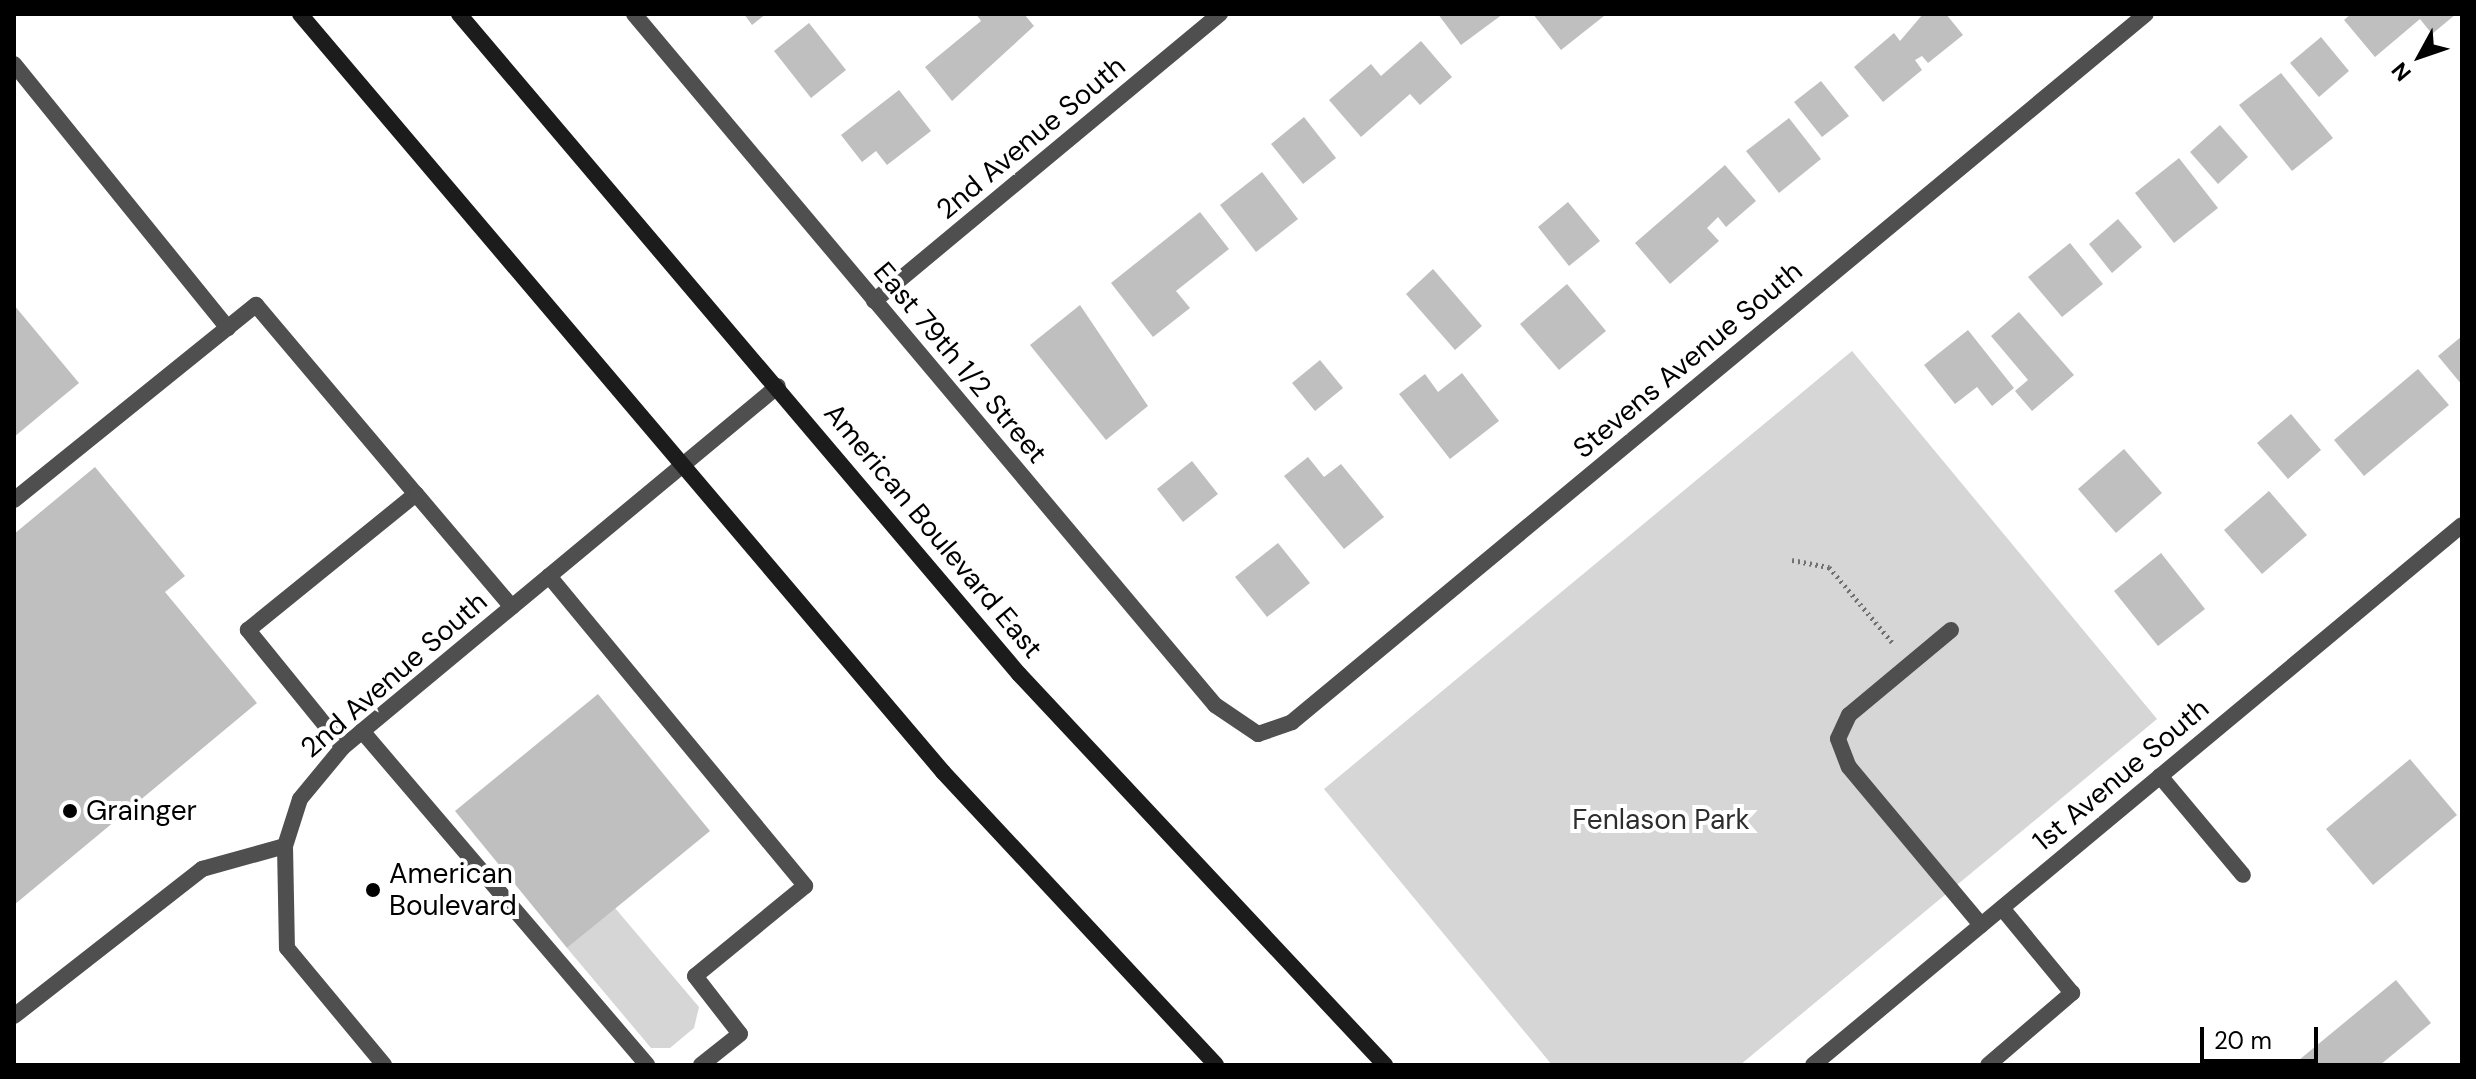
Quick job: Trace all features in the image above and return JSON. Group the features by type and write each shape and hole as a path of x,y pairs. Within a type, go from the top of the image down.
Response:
{"main road":[{"path":"300,14 943,772 1216,1065"},
{"name":"American Boulevard East","path":"459,14 778,386 1019,674 1385,1065"}],"street":[{"name":"East 79th 1/2 Street","path":"634,14 1215,705 1258,734"},
{"name":"2nd Avenue South","path":"874,301 1220,14"},
{"name":"Stevens Avenue South","path":"1258,734 1292,722 2146,14"},
{"path":"14,64 228,328"},
{"path":"14,500 256,305 512,607"},
{"name":"2nd Avenue South","path":"384,1065 287,948 285,846 300,799 343,747 778,386"},
{"path":"343,747 248,630 416,494"},
{"name":"1st Avenue South","path":"1813,1065 2462,525"},
{"path":"549,576 805,886 695,976 740,1034 701,1065"},
{"path":"1951,630 1849,715 1838,739 1849,767 1981,925"},
{"path":"362,731 647,1065"},
{"path":"2160,776 2243,875"},
{"path":"14,1016 202,869 285,846"},
{"path":"1988,1065 2072,993 2002,908"}],"path":[{"path":"1792,560 1829,567 1892,643"}],"green space":[{"name":"Fenlason Park","path":"1852,351 2157,719 1740,1065 1552,1065 1324,789"},
{"path":"615,908 699,1007 694,1028 670,1048 651,1048 567,948"}],"building":[{"path":"744,14 766,14 752,25"},
{"path":"976,14 1024,14 1034,26 952,101 925,67 981,21"},
{"path":"1438,14 1503,14 1461,45"},
{"path":"1533,14 1602,14 1604,16 1561,50"},
{"path":"1923,14 1946,14 1963,35 1928,63 1922,56 1915,60 1922,70 1883,102 1854,67 1894,33 1900,41"},
{"path":"2351,14 2456,14 2432,34 2420,19 2375,57 2344,20"},
{"path":"809,23 846,70 811,98 774,51"},
{"path":"2321,37 2349,71 2319,97 2290,63"},
{"path":"1421,41 1452,77 1420,105 1410,94 1361,137 1329,100 1371,64 1381,76"},
{"path":"2281,73 2333,138 2292,171 2239,105"},
{"path":"1821,81 1849,116 1822,137 1794,102"},
{"path":"899,90 931,131 887,165 876,151 862,162 841,135"},
{"path":"1304,117 1336,158 1303,184 1271,144"},
{"path":"1789,118 1821,159 1779,193 1746,151"},
{"path":"2220,125 2248,157 2218,184 2190,152"},
{"path":"2179,158 2218,208 2174,243 2135,193"},
{"path":"1725,165 1756,201 1726,227 1718,217 1707,228 1719,241 1670,284 1635,243"},
{"path":"1262,172 1298,219 1256,252 1220,205"},
{"path":"1568,202 1600,241 1569,266 1538,227"},
{"path":"1200,212 1229,249 1176,291 1190,308 1153,337 1111,283"},
{"path":"2118,219 2142,247 2112,273 2089,244"},
{"path":"2070,243 2103,284 2062,317 2028,277"},
{"path":"1433,269 1482,326 1455,350 1406,294"},
{"path":"1567,284 1606,331 1559,370 1520,324"},
{"path":"14,305 79,383 14,437"},
{"path":"1080,305 1148,406 1106,440 1030,345"},
{"path":"2019,312 2074,375 2032,411 2015,391 2028,380 1991,336"},
{"path":"1968,330 2014,388 1992,406 1977,387 1955,404 1924,365"},
{"path":"2462,336 2462,385 2438,356"},
{"path":"1320,360 1343,388 1315,411 1292,383"},
{"path":"2418,369 2449,405 2364,476 2334,440"},
{"path":"1462,373 1499,421 1450,459 1399,394 1425,374 1438,392"},
{"path":"2291,414 2321,450 2288,479 2257,443"},
{"path":"2124,449 2162,493 2116,533 2078,489"},
{"path":"1308,457 1324,477 1341,464 1384,517 1344,549 1284,476"},
{"path":"1192,461 1218,494 1183,522 1157,489"},
{"name":"Grainger","path":"95,467 185,576 165,592 257,703 14,905 14,534"},
{"path":"2269,491 2307,535 2262,574 2224,530"},
{"path":"1278,543 1310,583 1267,617 1235,577"},
{"path":"2161,553 2205,609 2158,646 2114,591"},
{"path":"598,694 710,831 567,948 455,811"},
{"path":"2410,759 2457,815 2373,885 2326,829"},
{"path":"2396,980 2431,1023 2380,1065 2303,1065 2299,1060"}],"place":[{"name":"Grainger","path":"70,811"},
{"name":"American Boulevard","path":"373,890"}]}
